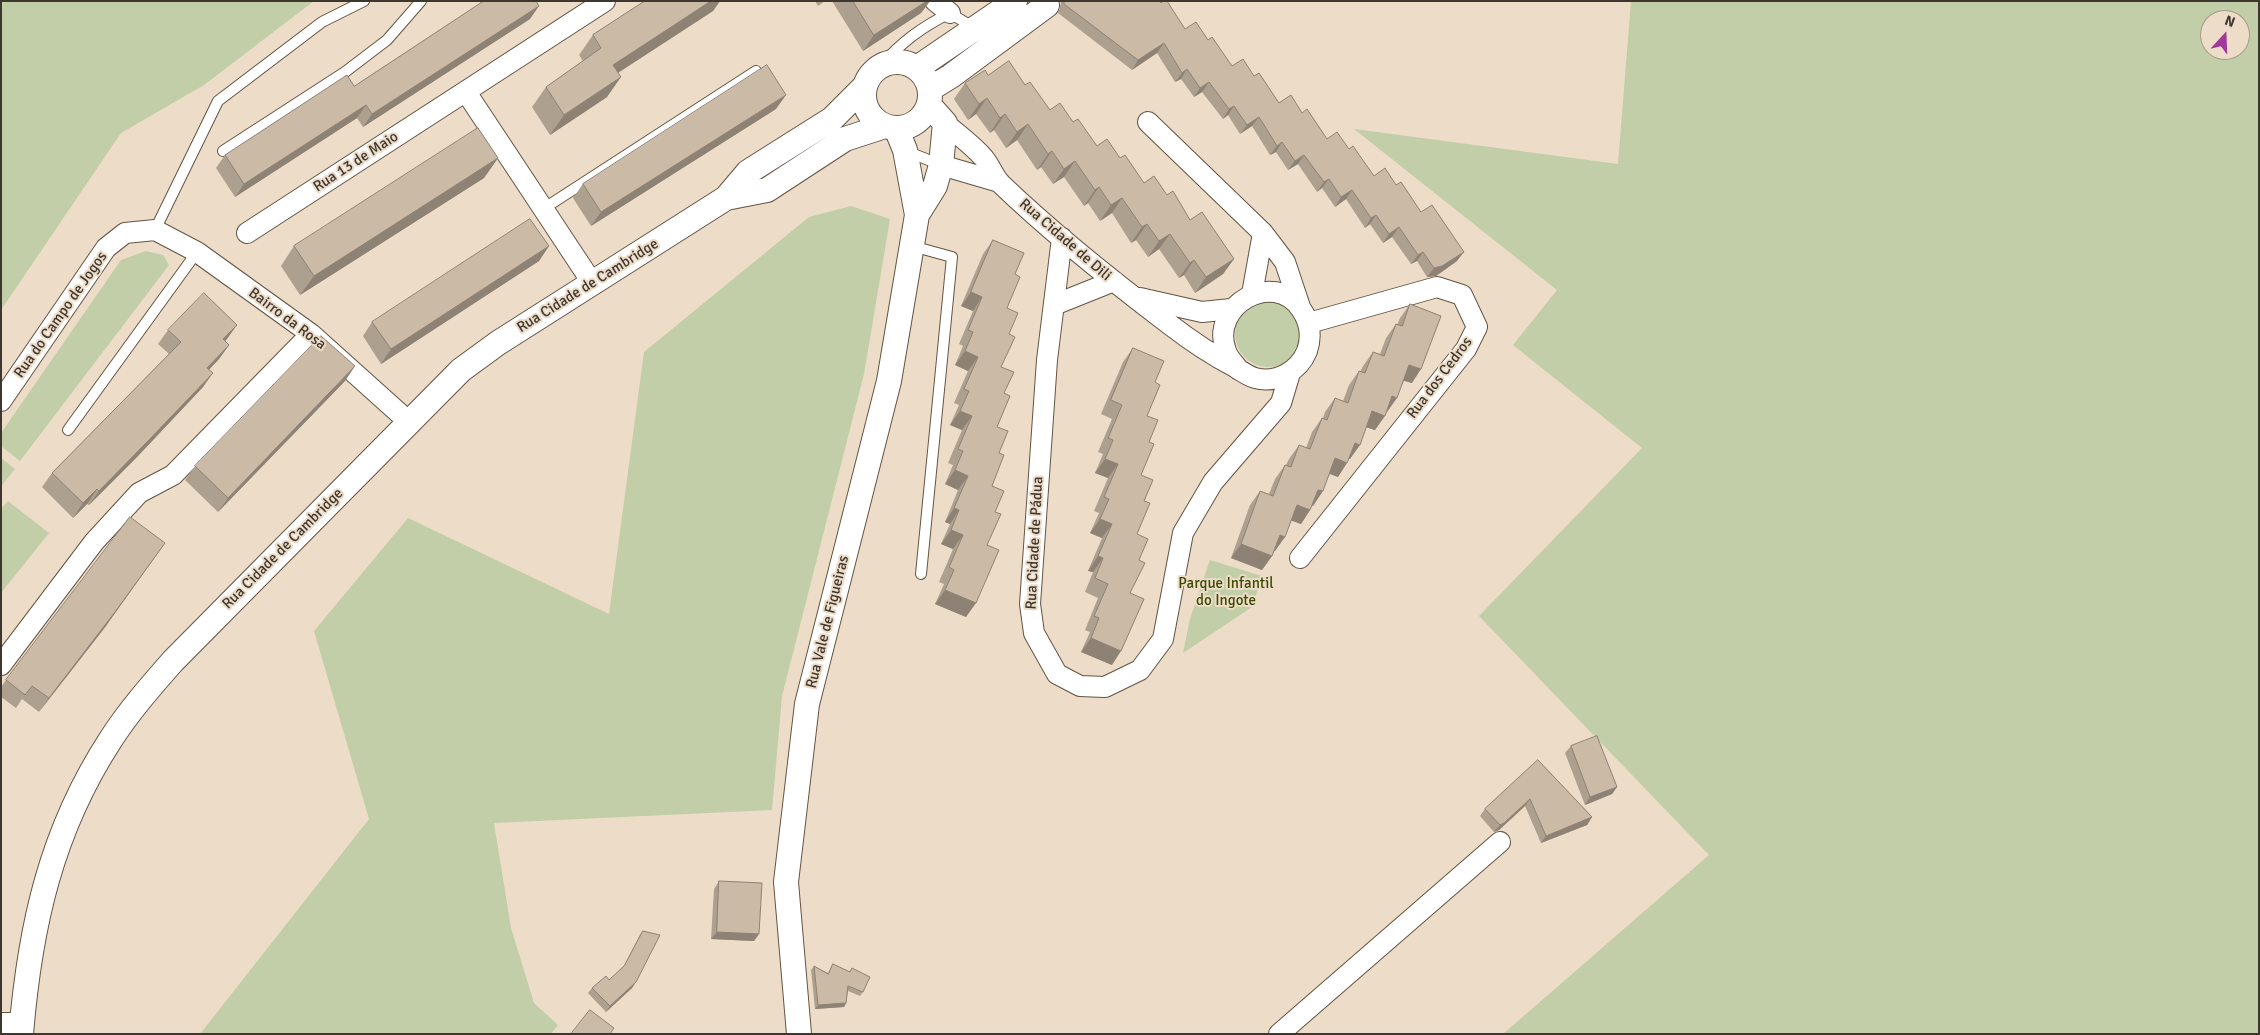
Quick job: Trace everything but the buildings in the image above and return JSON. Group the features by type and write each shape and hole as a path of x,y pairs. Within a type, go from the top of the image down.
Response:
{"street":[{"name":"Rua 13 de Maio","path":"247,233 605,1"},
{"path":"916,68 1015,1"},
{"name":"Rua Cidade de Cambridge","path":"726,198 767,190 845,139 891,127 906,127 916,122 924,114 930,97 1047,5"},
{"path":"891,127 876,121 866,105 872,76 898,62 908,63 923,74 930,97 945,123"},
{"name":"Rua Cidade de Cambridge","path":"15,1027 40,901 53,855 70,814 112,738 138,702 173,661 440,390 498,343 726,198 748,172 832,119 872,76"},
{"path":"466,92 593,284"},
{"path":"1148,122 1263,234 1285,262 1305,315 1310,342 1303,360 1290,373 1273,379 1255,378 1239,370 1226,352 1223,330 1231,310 1240,300 1252,294 1270,292 1287,296 1305,315"},
{"name":"Rua Vale de Figueiras","path":"917,215 935,186 941,165 945,123"},
{"name":"Rua Cidade de Dili","path":"945,123 983,157 999,182 1132,297 1201,349 1239,370"},
{"name":"Rua Vale de Figueiras","path":"799,1034 786,882 807,704 889,381 917,215 905,150 891,127"},
{"name":"Rua Cidade de Dili","path":"941,165 999,182"},
{"name":"Bairro da Rosa","path":"155,230 196,252 311,334 409,422"},
{"name":"Rua do Campo de Jogos","path":"1,401 106,248 125,233 155,230"},
{"path":"1252,294 1263,234"},
{"name":"Rua Cidade de Pádua","path":"1062,238 1047,360 1030,604 1034,633 1057,674 1080,686 1105,687 1140,670 1164,639 1183,533 1213,482 1280,403 1290,373"},
{"path":"1054,305 1114,281"},
{"name":"Rua dos Cedros","path":"1300,558 1466,349 1477,327 1462,295 1437,287 1305,315"},
{"name":"Rua Cidade de Dili","path":"1132,297 1202,312 1231,310"},
{"path":"1,664 94,542 139,493 173,475 311,334"},
{"path":"1279,1034 1500,842"}],"lane":[{"path":"155,230 218,101 322,22 364,1"},
{"path":"223,151 352,67 387,40 421,1"},
{"path":"872,76 900,45 943,7 975,28"},
{"path":"543,209 756,71"},
{"path":"905,150 941,165"},
{"path":"912,246 952,257 921,574"},
{"path":"68,430 196,252"}],"green space":[{"path":"1,1 314,1 204,85 121,133 1,310"},
{"path":"1631,1 2259,1 2259,1034 1503,1034 1709,855 1479,616 1642,448 1513,345 1557,290 1354,129 1618,164"},
{"path":"851,206 890,219 864,374 782,696 772,810 494,823 511,928 534,1003 558,1025 551,1034 200,1034 369,819 314,631 408,518 609,614 644,352 809,217"},
{"path":"146,251 163,255 169,265 20,461 1,446 1,433 121,260"},
{"path":"1262,301 1274,301 1292,310 1299,321 1301,334 1299,347 1292,358 1281,365 1262,367 1249,362 1240,353 1235,340 1235,328 1240,315 1249,306"},
{"path":"1,458 15,469 1,486"},
{"path":"8,501 49,533 1,593 1,509"},
{"name":"Parque Infantil do Ingote","path":"1210,560 1262,576 1252,607 1183,653 1190,619"}]}
